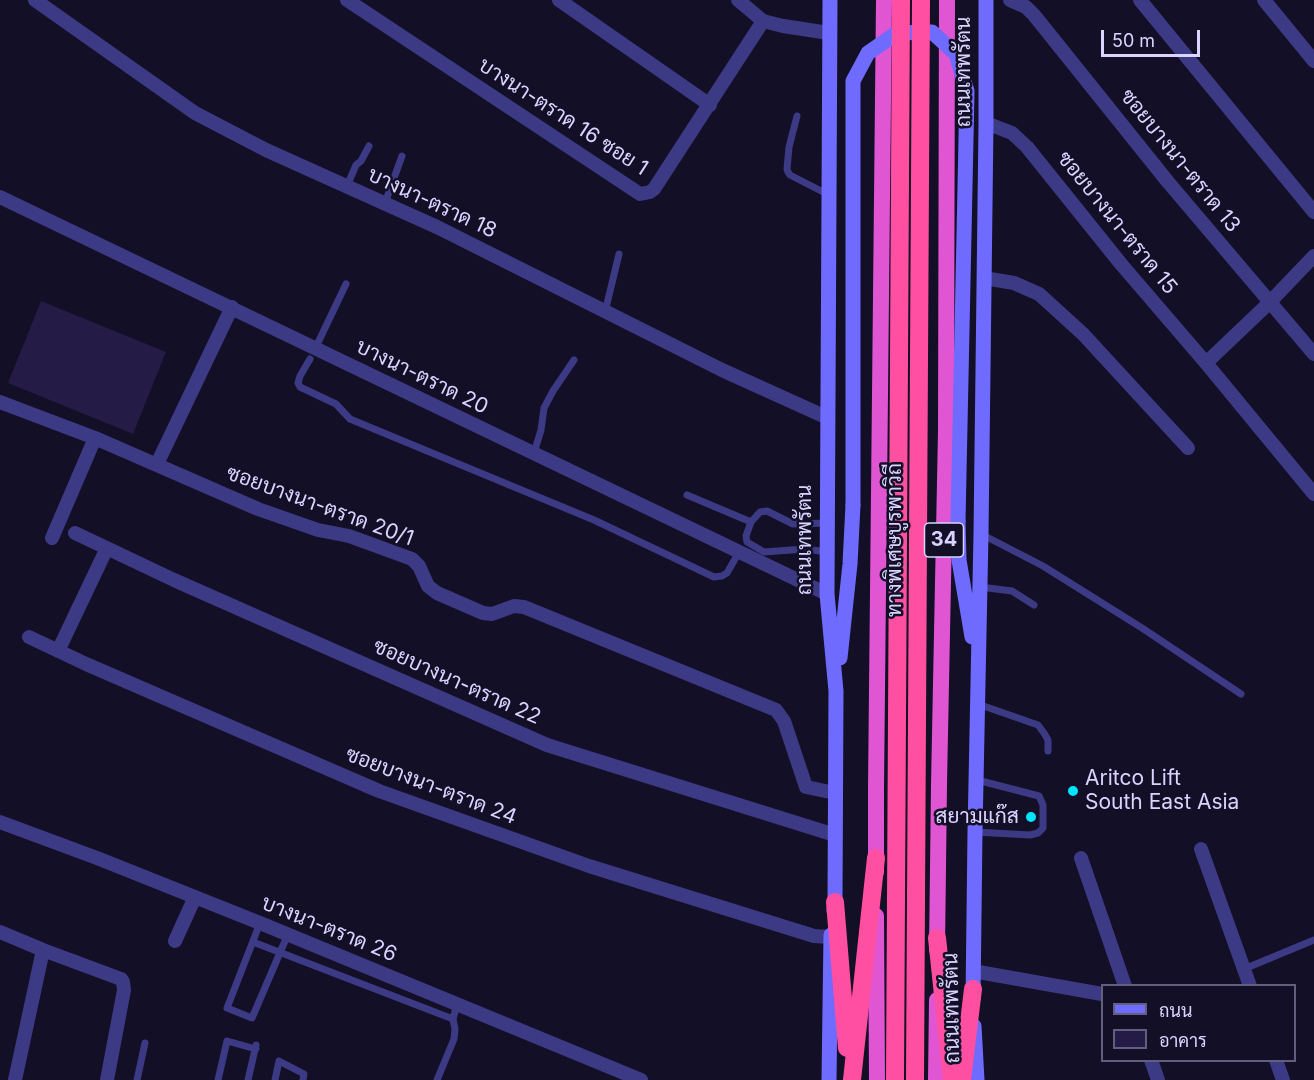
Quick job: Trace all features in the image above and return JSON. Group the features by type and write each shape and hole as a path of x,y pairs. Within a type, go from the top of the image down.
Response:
{"highway":[{"name":"ทางพิเศษบูรพาวิถี","path":"896,1080 900,0"},
{"name":"ทางพิเศษบูรพาวิถี","path":"915,1080 921,0"},
{"name":"ถนนเทพรัตน","path":"936,1080 946,431 948,0"},
{"path":"877,1080 876,858 882,3"},
{"path":"850,1080 876,858"},
{"path":"835,903 850,1080"},
{"path":"938,938 952,1080"},
{"path":"962,1080 973,989"}],"main road":[{"name":"ถนนเทพรัตน","path":"829,1080 830,937 835,903 836,691 827,594 830,0"},
{"name":"ถนนเทพรัตน","path":"977,1080 973,971 987,0"},
{"path":"836,691 850,564 853,506 853,81 868,53 897,33 932,32 956,54 967,91 958,521 959,560 978,672"}],"street":[{"name":"บางนา-ตราด 18","path":"35,0 195,113 266,150 436,227 722,370 828,418"},
{"name":"บางนา-ตราด 16 ซอย 1","path":"347,0 640,194 654,189 762,21"},
{"path":"559,0 710,105"},
{"path":"738,0 762,21 830,33"},
{"name":"ซอยบางนา-ตราด 13","path":"1010,0 1026,7 1034,15 1168,182 1314,354"},
{"path":"1140,0 1314,212"},
{"path":"1264,0 1314,61"},
{"name":"ซอยบางนา-ตราด 15","path":"986,123 1012,133 1027,147 1121,264 1314,494"},
{"name":"บางนา-ตราด 20","path":"0,196 232,308 313,354 534,453 827,594"},
{"path":"1206,363 1314,256"},
{"path":"984,278 1014,283 1039,294 1083,334 1188,448"},
{"path":"157,464 232,308"},
{"name":"ซอยบางนา-ตราด 20/1","path":"0,402 96,438 258,509 318,530 349,536 412,559 419,566 428,586 436,593 483,613 492,614 514,606 524,607 776,710 784,721 806,787 835,793"},
{"path":"52,538 96,438"},
{"name":"ซอยบางนา-ตราด 22","path":"75,533 174,580 547,745 835,835"},
{"path":"58,651 107,549"},
{"name":"ซอยบางนา-ตราด 24","path":"29,637 379,791 589,866 814,936 830,937"},
{"name":"บางนา-ตราด 26","path":"0,822 288,934 641,1080"},
{"path":"1201,849 1249,984"},
{"path":"1081,858 1124,984"},
{"path":"176,940 195,897"},
{"path":"0,932 121,979 124,990 108,1080"},
{"path":"15,1080 43,950"},
{"path":"973,971 1101,994"},
{"path":"1152,1062 1158,1080"},
{"path":"1277,1062 1283,1080"}],"lane":[{"path":"797,116 789,147 788,172 829,195"},
{"path":"347,186 356,165 369,146"},
{"path":"385,203 402,156"},
{"path":"605,312 619,254"},
{"path":"346,284 300,376 298,383 300,387 336,404 350,419 594,520 714,577 727,573 739,552"},
{"path":"534,453 541,430 544,408 574,360"},
{"path":"687,495 751,522"},
{"path":"827,552 805,549 764,552 747,542 746,536 751,522 760,512 767,511 793,524 828,523"},
{"path":"981,534 1043,566 1241,694"},
{"path":"980,587 1012,591 1034,605"},
{"path":"978,704 1038,725 1048,740 1048,751"},
{"path":"975,832 1030,835 1038,833 1043,828 1043,805 1039,796 977,780"},
{"path":"260,923 227,1008 252,1018 288,934"},
{"path":"1244,969 1314,940"},
{"path":"253,942 453,1019"},
{"path":"437,1080 454,1039 453,1019 457,1004"},
{"path":"218,1080 227,1041 256,1047 248,1080"},
{"path":"137,1080 145,1042"},
{"path":"275,1080 279,1060 304,1074 303,1080"}],"building":[{"path":"41,301 166,352 133,434 8,383"}],"place":[{"name":"Aritco Lift South East Asia","path":"1073,791"},
{"name":"สยามแก๊ส","path":"1031,817"}]}
